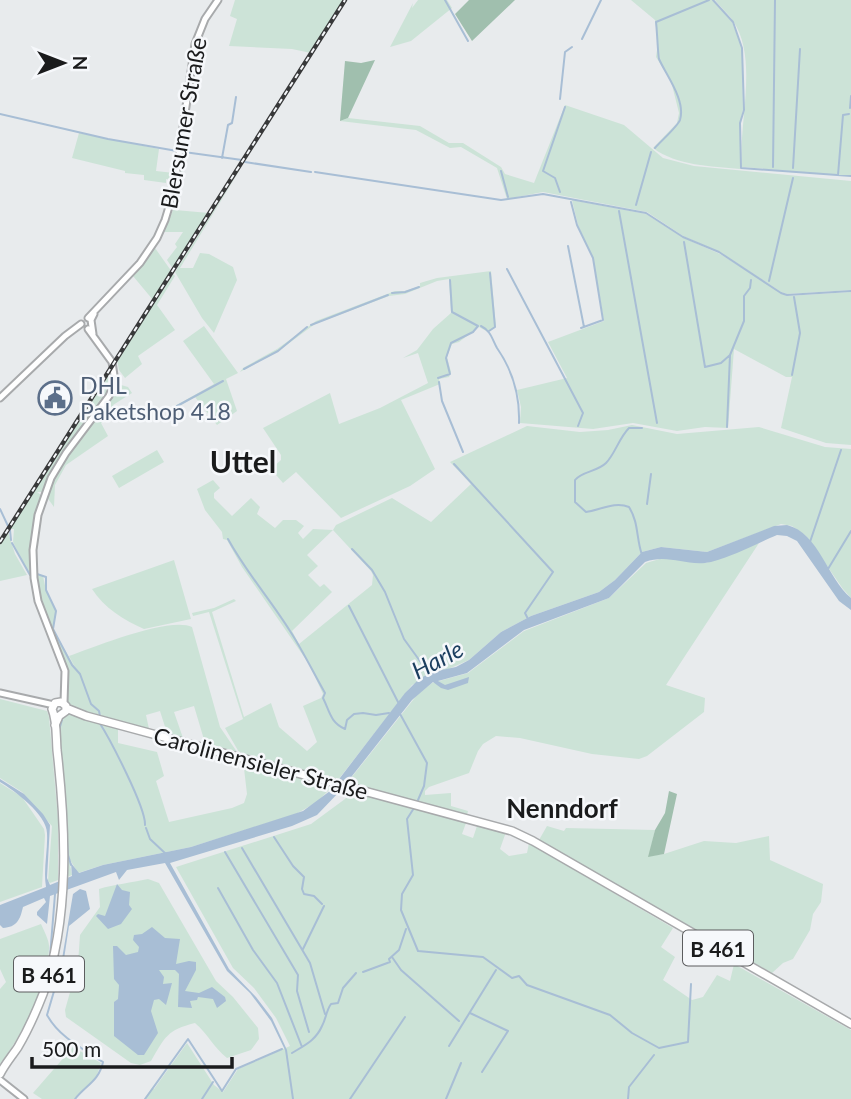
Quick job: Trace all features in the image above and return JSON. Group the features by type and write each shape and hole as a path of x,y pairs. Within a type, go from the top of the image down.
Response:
{"main road":[{"name":"Blersumer Straße","path":"87,324 95,310 140,263 154,244 165,220 174,190 195,44 202,23 218,0"},
{"path":"0,398 73,331 87,324 112,362 116,376 114,387 56,469 40,505 34,539 36,590 45,623 65,671 64,692 58,708"},
{"name":"Carolinensieler Straße","path":"0,693 519,834 851,1024"},
{"name":"B 461","path":"1,1077 29,1027 46,986 55,947 62,877 62,812 55,725 58,708"},
{"path":"1,1077 24,1099"}],"green space":[{"path":"235,0 344,0 311,53 292,49 229,46 237,19 230,16"},
{"path":"418,0 447,0 452,8 411,41 390,47 413,3 412,8"},
{"path":"469,0 515,0 472,41 455,14"},
{"path":"631,0 712,0 732,22 742,48 740,169 683,162 653,148 677,123 679,113 671,81 656,57 658,43 655,20"},
{"path":"715,0 851,0 851,176 742,167 745,54 741,36 733,21"},
{"path":"375,60 348,118 340,121 345,61 361,63"},
{"path":"565,105 624,125 663,158 694,166 851,181 851,290 787,294 720,252 683,236 647,212 543,192 507,199 497,168 461,147 450,148 416,130 340,121 348,118 420,126 449,143 463,143 501,167 505,174 534,183"},
{"path":"79,133 159,149 156,171 174,173 174,181 166,179 166,183 144,180 144,175 125,173 72,158"},
{"path":"184,154 175,210 209,213 173,269 167,260 177,247 175,244 183,232 164,232 173,210"},
{"path":"244,163 180,268 193,268 200,253 209,254 233,267 237,280 214,333 175,272"},
{"path":"572,200 646,214 684,238 720,254 787,296 851,292 851,445 826,443 781,428 792,377 786,377 734,349 728,428 705,427 677,431 633,423 593,429 520,423 521,407 517,390 567,378 548,342 604,321 593,258 578,225"},
{"path":"155,248 172,272 153,300 133,276"},
{"path":"491,271 496,327 488,332 479,327 452,344 447,357 451,372 449,377 439,379 440,384 401,400 435,469 410,486 341,518 296,472 283,483 271,469 281,460 281,455 263,428 330,393 339,424 380,408 428,383 418,353 403,358 417,350 433,329 451,313 449,279 405,294 389,296 315,324 277,352 240,372 243,368 277,349 316,321 437,278"},
{"path":"173,274 175,276 157,305 175,330 138,356 142,364 125,378 119,370 117,360"},
{"path":"204,326 238,373 226,379 237,411 217,425 195,397 176,408 175,406 214,384 183,341"},
{"path":"113,369 109,393 60,460 44,492 37,492 41,495 34,521 28,573 13,542 14,529 10,529"},
{"path":"121,385 128,387 132,393 113,405 118,412 101,423 108,436 66,465 55,485 54,507 46,496 62,463 116,388"},
{"path":"632,425 677,434 759,427 825,447 851,449 851,598 807,537 792,526 781,524 707,552 661,547 642,552 615,580 599,592 531,616 501,632 469,660 412,685 338,780 240,754 225,728 243,719 209,612 193,616 192,613 214,608 234,599 236,601 212,612 244,717 271,703 279,727 307,751 317,742 303,706 321,698 323,694 309,664 205,510 197,489 213,480 220,488 214,493 214,498 232,516 251,498 260,507 257,514 275,528 283,520 296,520 304,526 298,533 303,539 313,529 333,530 336,525 392,498 431,522 471,484 450,462 527,426 580,432","holes":["333,530 371,571 372,585 299,644 292,631 332,592 324,584 320,587 308,575 318,566 307,555"]},
{"path":"157,450 164,462 119,488 112,476"},
{"path":"8,532 15,554 27,575 0,581 0,545"},
{"path":"759,543 666,685 705,698 704,712 647,756 639,759 592,754 520,738 496,736 483,744 469,773 429,787 425,791 425,795 451,793 451,806 468,811 467,815 347,783 417,695 432,683 468,673 524,631 609,598 646,563 663,558 706,563"},
{"path":"174,560 191,619 144,629 115,613 92,589"},
{"path":"36,575 43,576 56,611 53,629 80,676 69,656 150,629 181,625 192,627 220,727 237,752 205,743 194,706 174,712 183,738 167,733 160,711 146,715 149,729 102,716 100,713 73,708 65,698 66,671 44,616"},
{"path":"0,699 47,711 49,717 58,819 58,880 50,883 52,826 22,792 0,778"},
{"path":"67,714 118,727 118,743 157,752 164,776 156,781 169,822 244,803 247,794 243,760 333,786 317,802 296,814 191,847 103,865 78,873 69,858 72,875 65,878 58,728 61,719"},
{"path":"0,783 22,797 44,829 45,835 42,887 0,902"},
{"path":"352,791 466,823 462,834 473,838 478,823 506,832 500,849 509,856 527,853 529,843 673,928 661,947 675,957 663,980 692,1000 703,997 717,975 730,981 734,964 851,1030 851,1099 144,1099 187,1043 214,1085 223,1092 238,1069 290,1046 276,1018 254,988 233,968 176,867 311,824"},
{"path":"669,791 677,794 664,854 648,857 655,830 665,813"},
{"path":"547,826 564,831 566,828 655,830 649,856 704,841 736,843 769,836 770,860 823,884 821,902 813,914 810,930 793,959 783,963 772,973 539,840"},
{"path":"148,879 159,883 216,981 258,1028 259,1039 251,1050 227,1058 195,1023 172,1032 151,1061 140,1065 131,1063 66,1017 65,1010 78,964 80,935 100,907 99,889"},
{"path":"41,924 49,946 44,979 25,1024 0,1064 0,989 6,982 0,969 0,939"},
{"path":"73,1047 101,1063 96,1078 74,1099 42,1099 33,1093"}],"water":[{"path":"787,525 798,530 815,546 835,579 851,598 851,610 839,601 797,541 787,536 777,535 713,562 689,563 661,559 645,562 609,598 524,630 467,673 438,681 445,685 469,677 468,683 448,690 433,682 412,700 341,790 317,815 292,826 170,863 229,969 272,1018 287,1050 294,1099 285,1050 271,1021 250,993 227,971 165,863 127,870 119,880 116,872 50,896 47,924 37,915 46,902 44,898 23,907 15,924 3,928 0,925 0,905 46,887 47,833 46,826 36,811 0,782 0,779 24,794 50,825 47,878 50,885 72,876 71,863 79,873 103,865 191,847 303,811 330,791 405,693 419,679 469,660 501,632 531,616 599,592 615,580 642,552 661,547 707,552 774,526"},
{"path":"117,884 122,890 130,892 129,905 132,909 121,924 108,929 96,916 105,916"},
{"path":"80,889 86,891 90,909 69,926 62,959 73,894"},
{"path":"152,927 165,938 180,939 176,964 196,962 196,970 185,991 199,993 212,987 225,997 226,1001 217,1008 213,999 198,997 197,1000 190,1001 192,1008 178,1007 179,974 175,970 159,970 164,977 163,984 172,983 166,1005 159,999 154,1000 151,1011 158,1033 144,1055 138,1055 114,1036 114,1002 118,999 119,985 114,979 113,946 117,946 126,955 138,952 139,947 133,940 134,935 142,934"}],"waterway":[{"path":"445,0 468,41"},
{"path":"582,39 601,0"},
{"path":"655,148 679,123 681,112 678,96 659,59 656,22 709,0"},
{"path":"713,0 733,22 742,48 744,110 740,123 741,168 851,176"},
{"path":"773,167 775,0"},
{"path":"560,99 565,52 572,47"},
{"path":"793,168 800,49"},
{"path":"850,108 851,96"},
{"path":"222,158 236,97"},
{"path":"560,192 555,178 543,171 565,107"},
{"path":"0,114 108,139 177,151"},
{"path":"838,175 843,115 849,114"},
{"path":"184,152 242,160"},
{"path":"636,205 651,152"},
{"path":"245,162 311,172"},
{"path":"501,171 508,197"},
{"path":"315,172 501,200 543,194 646,213 683,237 719,252 781,293 787,295 851,291"},
{"path":"769,281 793,178"},
{"path":"571,202 577,225 593,258 603,320 581,328"},
{"path":"619,211 657,423"},
{"path":"684,242 705,367 721,363 730,355 744,321 744,296 750,288 751,280"},
{"path":"568,246 584,327"},
{"path":"507,269 583,413 578,426"},
{"path":"489,331 495,327 490,273"},
{"path":"438,378 450,374 446,358 451,343 473,332 478,326 452,312 450,280"},
{"path":"392,293 419,287"},
{"path":"311,325 388,295"},
{"path":"792,375 800,333 794,297"},
{"path":"481,326 491,336 511,375 517,393 519,423"},
{"path":"244,369 278,351 307,327"},
{"path":"727,427 730,355"},
{"path":"177,406 223,381"},
{"path":"439,382 442,401 463,452"},
{"path":"642,428 629,428 606,463 575,480 575,502 586,512 613,505 629,507 642,555"},
{"path":"810,542 841,450"},
{"path":"454,464 553,572 525,613 528,619"},
{"path":"647,504 651,474"},
{"path":"0,509 8,526"},
{"path":"10,530 11,540"},
{"path":"828,569 851,531"},
{"path":"228,539 299,646 325,693 323,698 336,723 345,729 347,720 354,714 389,713"},
{"path":"12,543 30,575"},
{"name":"Harle","path":"352,549 372,570 385,592 404,639 430,675"},
{"path":"37,574 46,577 46,590 56,611 53,629 72,665 80,674 91,704 99,711 100,716"},
{"path":"349,606 398,702"},
{"path":"399,712 427,763 424,786 418,800"},
{"path":"62,720 59,730 68,855 71,865"},
{"path":"99,722 134,789 145,825"},
{"path":"414,808 407,819 413,875 402,894 401,910 418,951 483,957 512,978 519,976 527,985 610,1015 632,1033 659,1048 688,1042 691,984"},
{"path":"146,828 150,839 166,854"},
{"path":"274,837 293,866 304,877 304,894 314,896 322,904"},
{"path":"242,848 310,963 325,1014"},
{"path":"225,852 298,975 297,991 309,1032"},
{"path":"218,888 253,950 277,983 302,1047"},
{"path":"38,998 50,957 55,894"},
{"path":"303,949 324,906"},
{"path":"363,972 390,962 389,959 399,950 406,929"},
{"path":"392,957 401,970 459,1021"},
{"path":"62,964 47,1015 65,1036 103,1062 95,1078 75,1099"},
{"path":"449,1046 496,970"},
{"path":"292,1053 317,1035 331,1004 338,1003 343,988 356,973"},
{"path":"470,1013 508,1031 482,1072"},
{"path":"25,1027 30,1016"},
{"path":"350,1099 405,1017"},
{"path":"145,1099 188,1039 222,1091 236,1069 282,1049"},
{"path":"628,1099 629,1087 654,1055"},
{"path":"446,1099 461,1063"},
{"path":"202,1099 213,1082"}],"railway":[{"path":"0,542 345,0"}],"place":[{"name":"DHL Paketshop 418","path":"55,398"}],"district":[{"name":"Uttel","path":"243,461"},
{"name":"Nenndorf","path":"562,808"}]}
